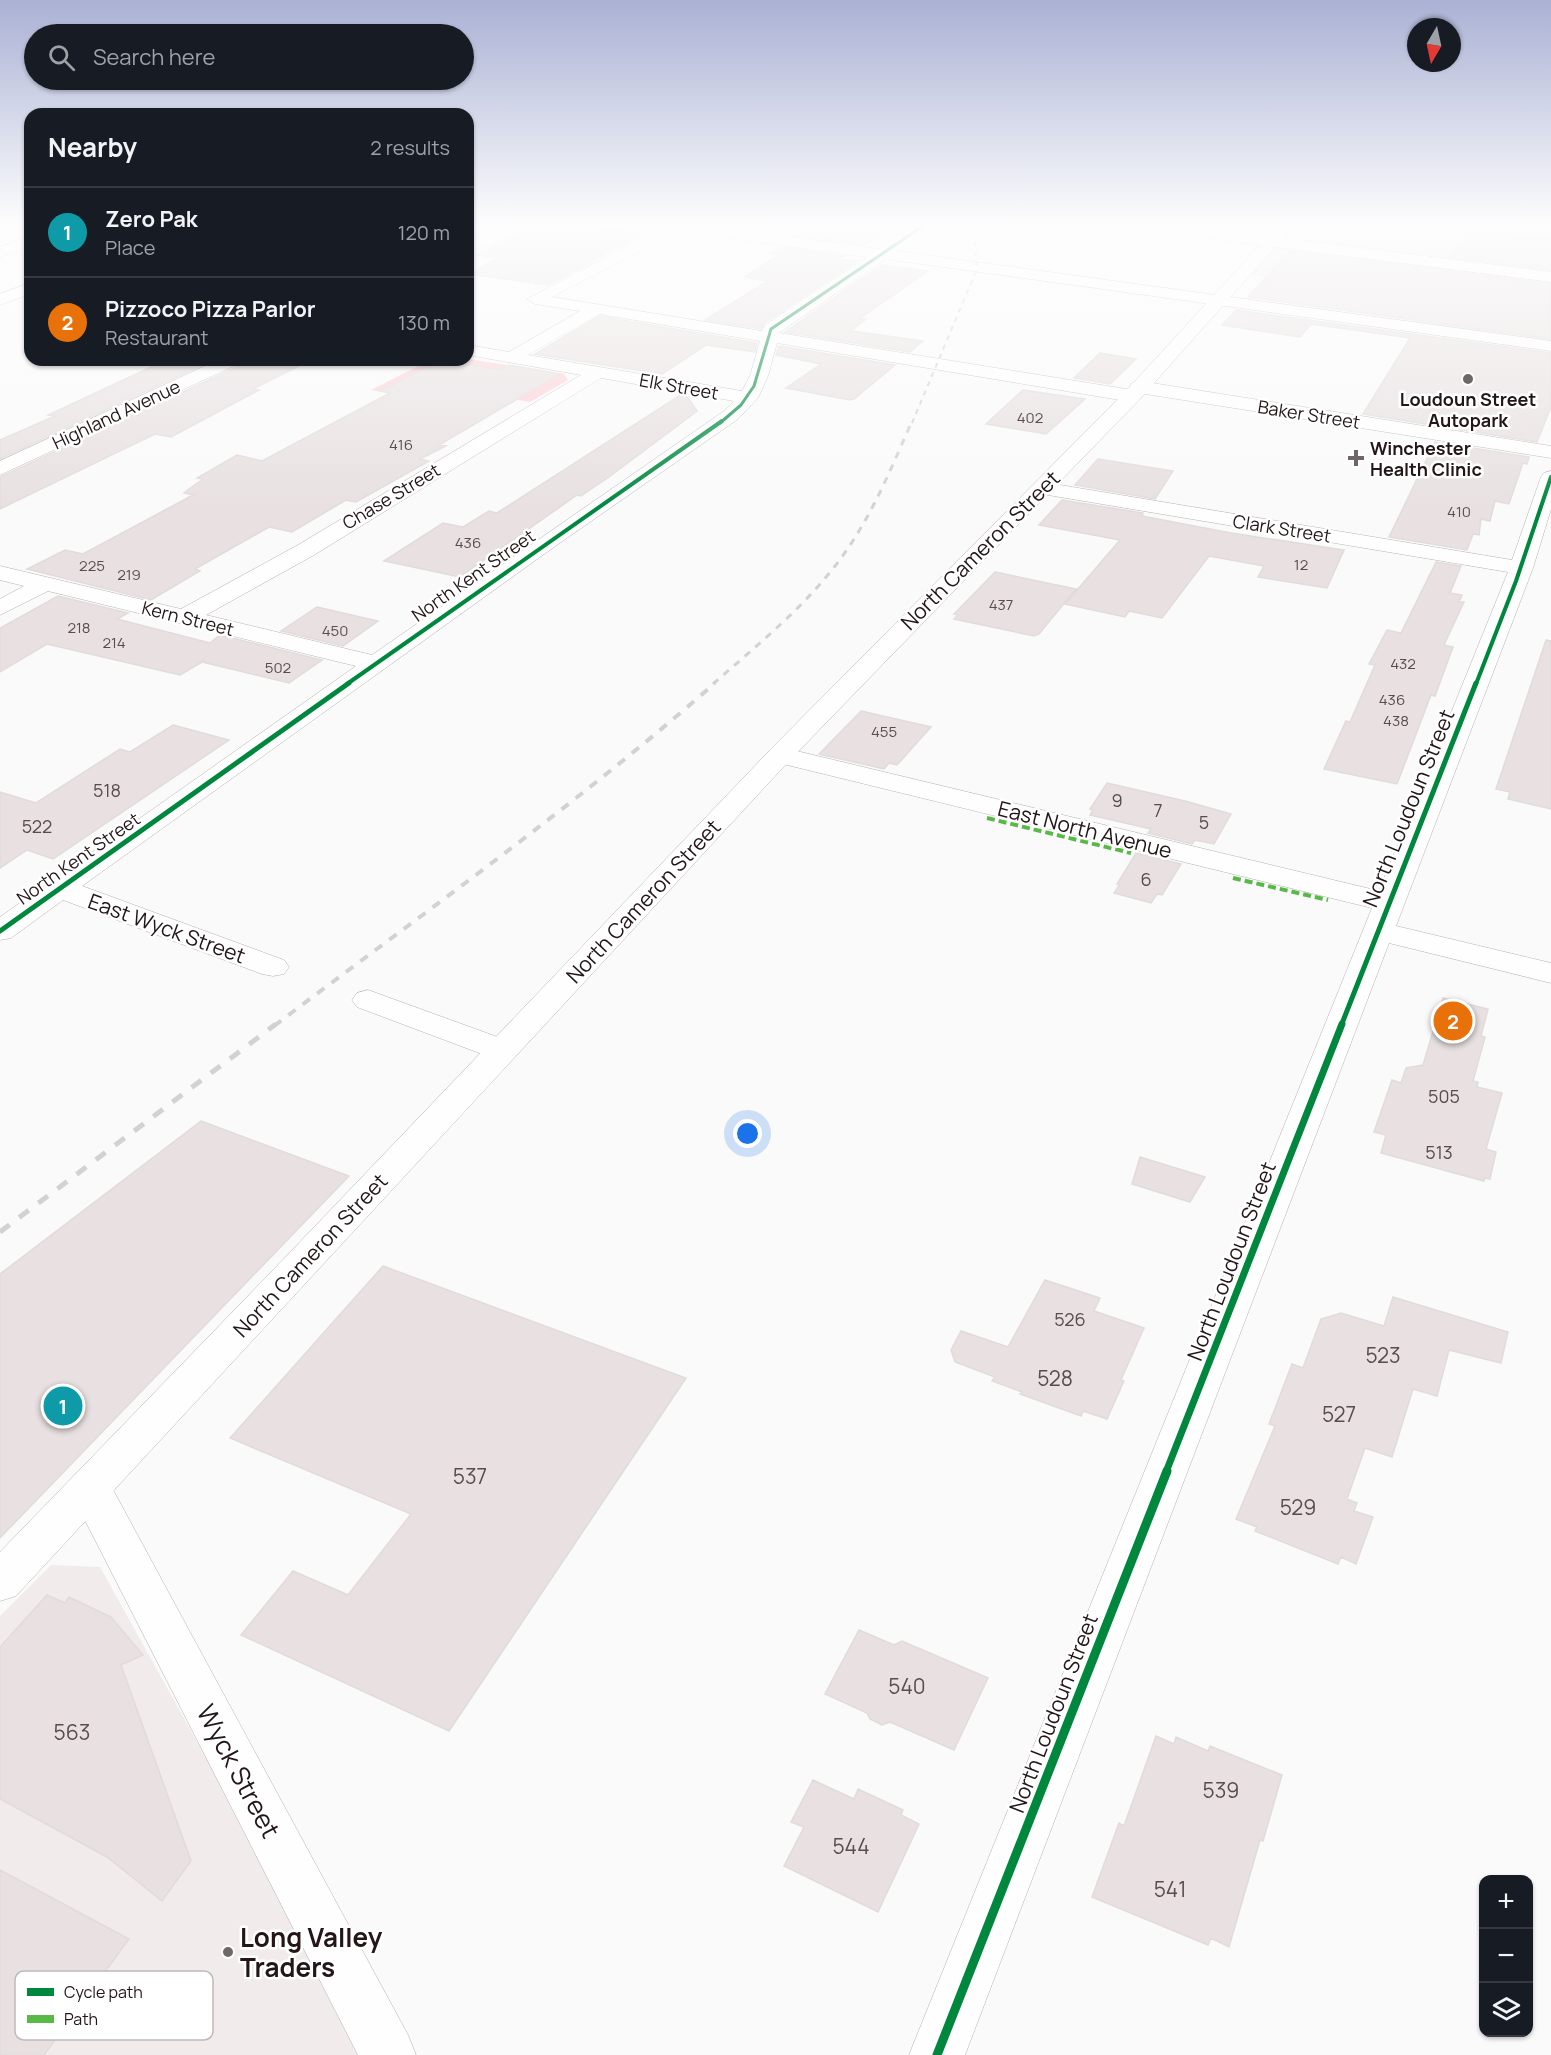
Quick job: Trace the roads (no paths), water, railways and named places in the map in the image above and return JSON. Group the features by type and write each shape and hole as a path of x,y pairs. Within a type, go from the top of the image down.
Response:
{"street":[{"path":"512,357 580,318"},
{"name":"Baker Street","path":"645,318 1551,452"},
{"name":"North Kent Street","path":"0,931 376,663 731,415 749,398 759,382 771,329 783,318"},
{"name":"North Cameron Street","path":"0,1582 780,755 1135,392 1201,318"},
{"path":"1347,318 1551,346"},
{"name":"Elk Street","path":"474,351 749,398"},
{"name":"Highland Avenue","path":"0,469 219,366"},
{"name":"Chase Street","path":"183,618 306,550 598,372"},
{"name":"North Loudoun Street","path":"937,2055 1522,568 1550,482"},
{"name":"Clark Street","path":"1042,488 1522,568"},
{"name":"Kern Street","path":"0,573 376,663"},
{"path":"0,608 45,584"},
{"name":"East North Avenue","path":"780,755 1383,917 1551,973"},
{"name":"East Wyck Street","path":"61,889 273,967"},
{"path":"368,1000 502,1050"},
{"name":"Wyck Street","path":"90,1487 388,2055"}],"railway":[{"path":"912,423 956,318"},
{"path":"713,684 792,613 835,566 869,514 912,421"},
{"path":"274,1026 553,816 715,683"},
{"path":"0,1232 276,1024"}],"place":[{"name":"Loudoun Street Autopark","path":"1468,379"},
{"name":"Winchester Health Clinic","path":"1356,458"},
{"name":"Pizzoco Pizza Parlor","path":"1453,1021"},
{"name":"Zero Pak","path":"63,1406"},
{"name":"Long Valley Traders","path":"228,1952"}]}
